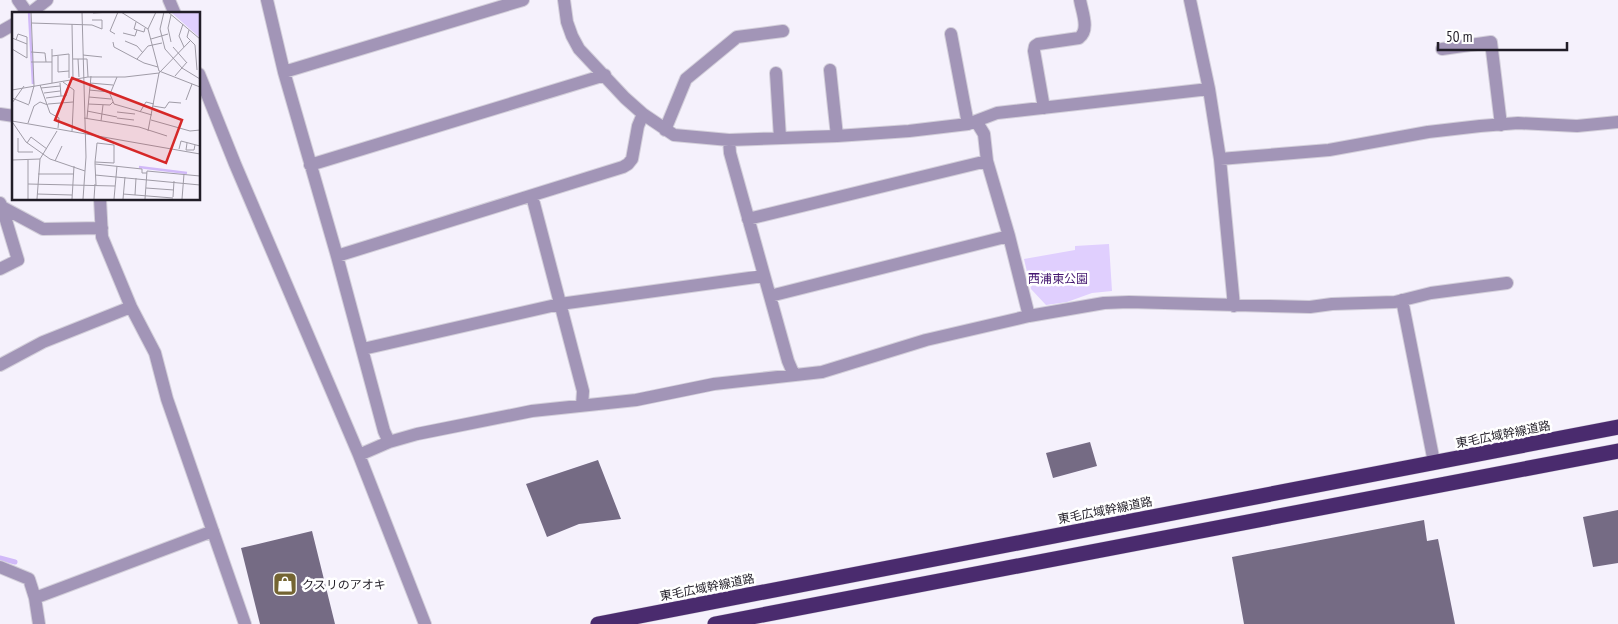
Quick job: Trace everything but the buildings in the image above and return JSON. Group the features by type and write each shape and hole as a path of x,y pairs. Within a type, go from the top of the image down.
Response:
{"highway":[{"name":"東毛広域幹線道路","path":"598,624 1618,427"},
{"path":"715,624 1618,451"}],"street":[{"path":"18,0 27,12"},
{"path":"32,12 47,0"},
{"path":"169,0 173,12"},
{"path":"267,0 284,72 338,256 384,430 389,442"},
{"path":"284,72 523,0"},
{"path":"564,0 567,22 579,49 625,98 643,114 674,135 729,140 910,131 972,122 997,113 1209,89"},
{"path":"1044,108 1034,51 1035,46 1079,38 1084,34 1085,29 1080,0"},
{"path":"1190,0 1209,89 1220,159 1234,306"},
{"path":"0,32 12,25"},
{"path":"665,130 686,79 736,37 784,31"},
{"path":"951,34 972,122 984,134 987,161 1009,236 1029,316"},
{"path":"1442,49 1491,42 1501,124"},
{"path":"830,70 837,136"},
{"path":"776,73 780,138"},
{"path":"310,165 605,75"},
{"path":"200,76 235,164 359,455 425,624"},
{"path":"338,256 598,176 628,164 632,159 636,136 643,114"},
{"path":"1220,159 1329,150 1428,132 1501,124 1577,126 1618,122"},
{"path":"729,140 730,153 748,219 788,361 794,375"},
{"path":"748,219 987,161"},
{"path":"532,196 583,391 582,406"},
{"path":"100,200 102,238 131,307 154,353 167,399 245,624"},
{"path":"1,205 43,229 102,228"},
{"path":"0,269 18,260 1,205"},
{"path":"770,296 1009,236"},
{"path":"363,349 560,304 764,276"},
{"path":"359,455 389,442 417,434 532,411 636,400 714,384 822,372 926,340 1029,316 1104,303 1129,302 1234,306 1310,306 1374,303 1507,283"},
{"path":"1402,300 1434,462"},
{"path":"0,365 43,342 131,307"},
{"path":"35,598 213,531"},
{"path":"0,567 29,579 35,598 39,624"}],"green space":[{"name":"西浦東公園","path":"1109,244 1112,291 1092,293 1067,302 1046,305 1031,289 1024,259 1075,250 1075,246"}],"waterway":[{"path":"0,558 15,562"}],"place":[{"name":"クスリのアオキ","path":"285,584"}]}
